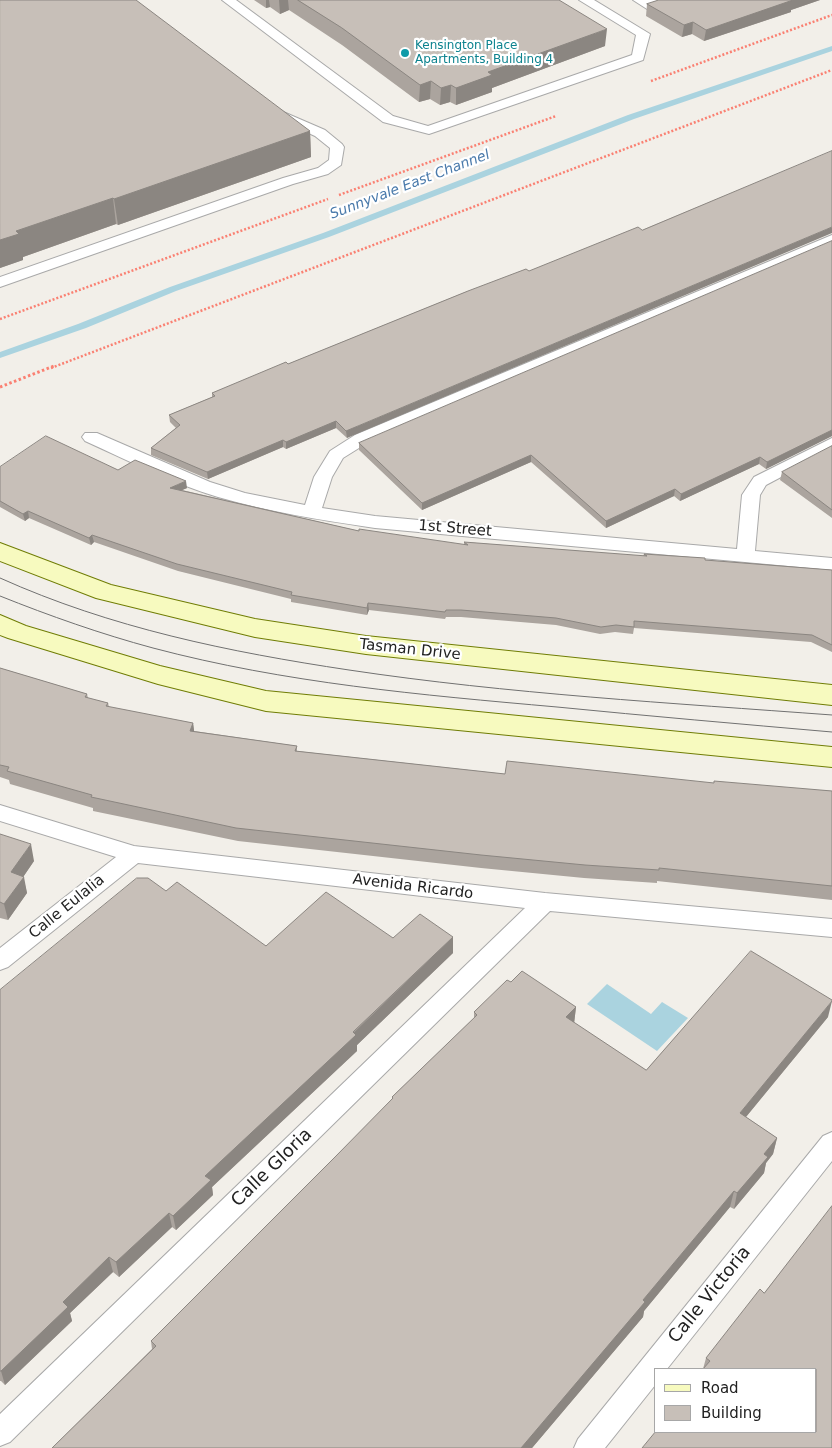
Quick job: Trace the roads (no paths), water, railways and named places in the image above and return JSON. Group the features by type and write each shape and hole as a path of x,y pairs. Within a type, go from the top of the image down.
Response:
{"street":[{"name":"Tasman Drive","path":"0,551 54,574 105,592 255,628 366,645 832,695"},
{"path":"0,624 17,632 158,675 266,701 832,757"}],"lane":[{"path":"228,0 388,119 429,130 638,57 643,34 586,0"},
{"path":"643,2 661,0"},
{"path":"0,282 288,181 323,171 336,162 337,148 329,139 299,126 271,108"},
{"path":"312,512 324,477 336,455 361,439 832,240"},
{"name":"1st Street","path":"91,437 184,478 242,498 312,512 375,522 746,554 832,564"},
{"path":"746,554 751,494 760,480 832,443"},
{"name":"Avenida Ricardo","path":"0,813 134,854 544,902 832,928"},
{"name":"Calle Eulalia","path":"0,961 134,854"},
{"name":"Calle Gloria","path":"0,1434 544,902"},
{"name":"Calle Victoria","path":"588,1448 832,1142"}],"water":[{"path":"607,984 651,1014 662,1002 688,1018 657,1051 587,1004"}],"waterway":[{"name":"Sunnyvale East Channel","path":"0,355 82,326 173,289 326,235 631,117 832,48"}],"tram line":[{"path":"0,578 42,596 128,624 215,646 304,663 409,678 530,692 832,715"},
{"path":"0,596 114,637 153,648 203,660 303,679 455,698 832,732"}],"place":[{"name":"Kensington Place Apartments, Building 4","path":"405,53"}]}
